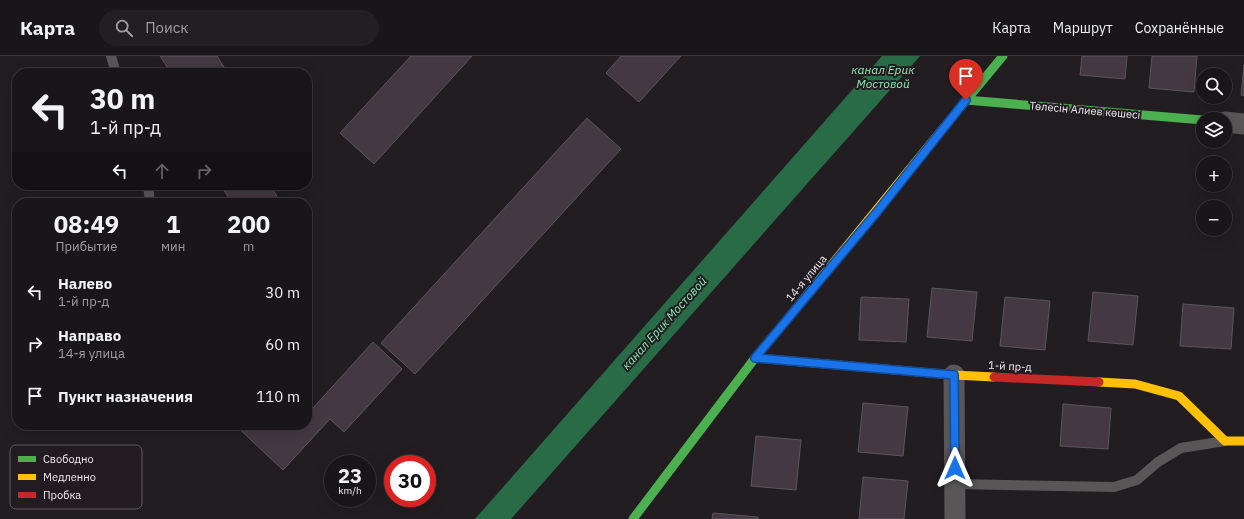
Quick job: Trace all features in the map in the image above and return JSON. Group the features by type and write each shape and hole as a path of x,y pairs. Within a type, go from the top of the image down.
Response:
{"street":[{"name":"14-я улица","path":"633,519 755,358 877,212 1003,56"},
{"name":"Төлесін Алиев көшесі","path":"966,100 1196,119"},
{"path":"1232,123 1244,124"},
{"name":"1-й пр-д","path":"755,358 954,375 1136,384 1179,396 1225,441"},
{"path":"954,375 955,519"},
{"path":"1225,441 1244,441"}],"lane":[{"path":"111,56 115,68"},
{"path":"955,484 1114,487 1137,480 1158,462 1181,448 1225,441"}],"water":[{"name":"канал Ерик Мостовой","path":"882,56 920,56 511,519 475,519"}],"building":[{"path":"160,56 217,56 225,68 168,68"},
{"path":"411,56 472,56 374,164 340,133"},
{"path":"621,56 681,56 639,102 606,73"},
{"path":"1082,56 1127,56 1125,79 1080,75"},
{"path":"1152,56 1197,56 1194,92 1149,88"},
{"path":"1244,65 1244,96 1241,95"},
{"path":"587,118 621,149 415,374 381,343"},
{"path":"224,190 273,190 278,198 229,198"},
{"path":"932,288 977,292 972,341 927,337"},
{"path":"1093,292 1138,296 1133,345 1088,341"},
{"path":"861,297 909,299 906,342 859,340"},
{"path":"1005,297 1050,301 1045,350 1000,346"},
{"path":"1183,304 1234,308 1231,349 1180,346"},
{"path":"373,342 402,369 344,432 330,419 283,470 240,430 312,430 312,407 313,408"},
{"path":"863,403 908,407 903,456 858,452"},
{"path":"1063,404 1111,408 1108,449 1060,446"},
{"path":"756,436 801,440 796,490 751,486"},
{"path":"863,477 908,481 904,519 859,519"},
{"path":"713,513 758,517 758,519 712,519"}],"traffic: fast":[{"path":"945,126 1003,56"},
{"path":"966,100 1196,119"},
{"path":"633,519 755,358 789,317"}],"traffic: slow":[{"path":"789,317 945,126"},
{"path":"755,358 994,377"},
{"path":"1099,382 1135,384 1179,396 1225,441 1244,441"}],"traffic: jam":[{"path":"994,377 1099,382"}],"route":[{"path":"955,468 954,375 755,358 877,212 966,100"}]}
